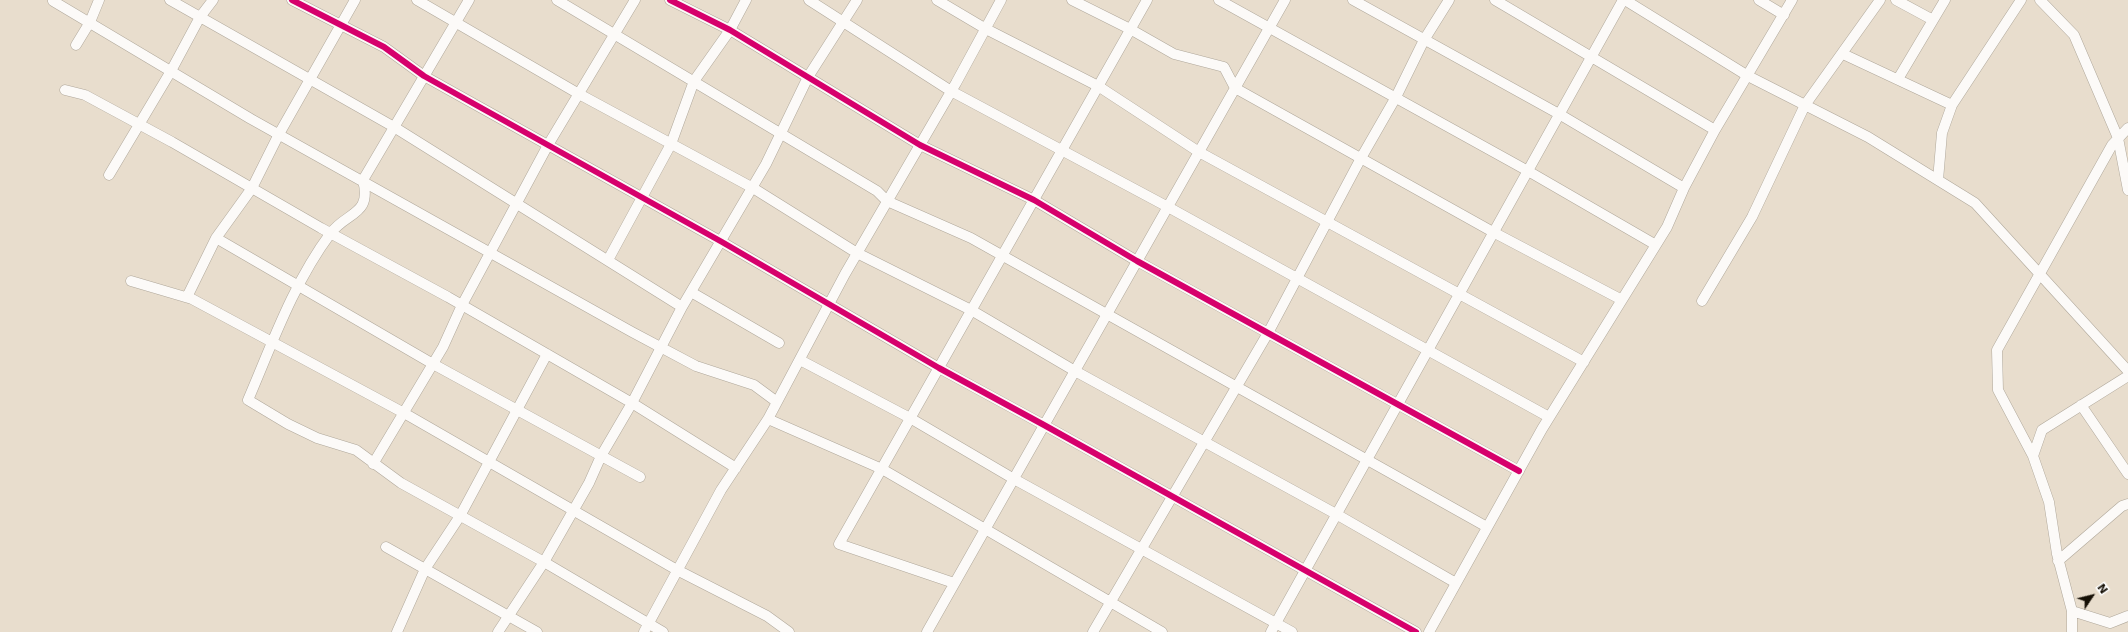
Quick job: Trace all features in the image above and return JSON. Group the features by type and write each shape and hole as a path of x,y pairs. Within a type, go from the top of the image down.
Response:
{"street":[{"path":"53,0 279,134 660,347 696,366 754,385 777,402"},
{"path":"76,45 90,22 99,0"},
{"path":"170,0 394,127 682,307"},
{"path":"109,175 171,71 200,17 213,0"},
{"path":"292,0 384,47 424,76 722,242 938,368 1044,425 1416,632"},
{"path":"187,297 216,238 252,188 279,134 311,80 340,24 355,0"},
{"path":"417,0 579,94 753,188 857,253 972,310 1075,371 1336,514 1456,584"},
{"path":"469,0 363,180 366,194 362,208 331,233 298,285 248,400 288,424 318,438 356,450 373,464 401,483 544,562 646,628 663,632"},
{"path":"557,0 877,191 888,201 971,238 1487,527"},
{"path":"373,464 443,347 462,305 490,252 518,204 548,145 635,0"},
{"path":"670,0 730,30 920,145 1034,200 1137,261 1519,471"},
{"path":"608,260 671,144 694,81 730,30 746,0"},
{"path":"809,0 951,91 1168,207 1550,417"},
{"path":"498,632 544,562 572,510 589,483 601,456 632,403 682,307 753,188 808,77 857,0"},
{"path":"937,0 986,29 1098,86 1199,152 1584,362"},
{"path":"646,628 677,570 736,468 768,420 828,305 951,91 1001,0"},
{"path":"1072,0 1130,29 1174,54 1224,67 1235,88 1493,232 1622,300"},
{"path":"954,583 839,544 1147,0"},
{"path":"1219,0 1528,170 1656,245"},
{"path":"927,632 1285,0"},
{"path":"1353,0 1559,114 1684,188"},
{"path":"1093,632 1268,333 1361,158 1396,97 1424,40 1449,0"},
{"path":"1495,0 1593,56 1715,130"},
{"path":"1270,632 1624,0 1748,76 1868,137 1975,203 2038,274 2128,371"},
{"path":"1759,0 1784,16"},
{"path":"1429,632 1550,417 1667,227 1684,188 1715,130 1784,16 1792,0"},
{"path":"1702,301 1752,217 1806,105 1880,0"},
{"path":"1896,0 1933,20"},
{"path":"1898,79 1945,0"},
{"path":"1938,180 1942,132 1952,105 2021,0"},
{"path":"2044,1 2074,35 2118,138 2128,190"},
{"path":"1843,54 1952,105"},
{"path":"65,90 85,95 139,124 331,233 462,305 632,403 736,468"},
{"path":"2072,632 2072,611 2058,561 2049,502 2034,456 1998,390 1997,350 2038,274 2112,145 2128,128"},
{"path":"216,238 433,364 640,477"},
{"path":"131,281 187,297 273,342 404,413 677,570 767,616 790,632"},
{"path":"691,292 779,343"},
{"path":"397,632 425,569 460,516 547,354"},
{"path":"800,360 910,418 1014,479 1292,632"},
{"path":"2034,456 2042,430 2128,376"},
{"path":"2081,405 2128,474"},
{"path":"768,420 882,469 1162,632"},
{"path":"2058,561 2122,506 2128,504"},
{"path":"386,547 537,632"},
{"path":"2072,611 2110,623 2128,616"}],"cycle path":[{"path":"292,0 384,47 424,76 722,242 939,368 1416,632"},
{"path":"670,0 730,30 920,145 1034,200 1137,261 1519,471"}]}
